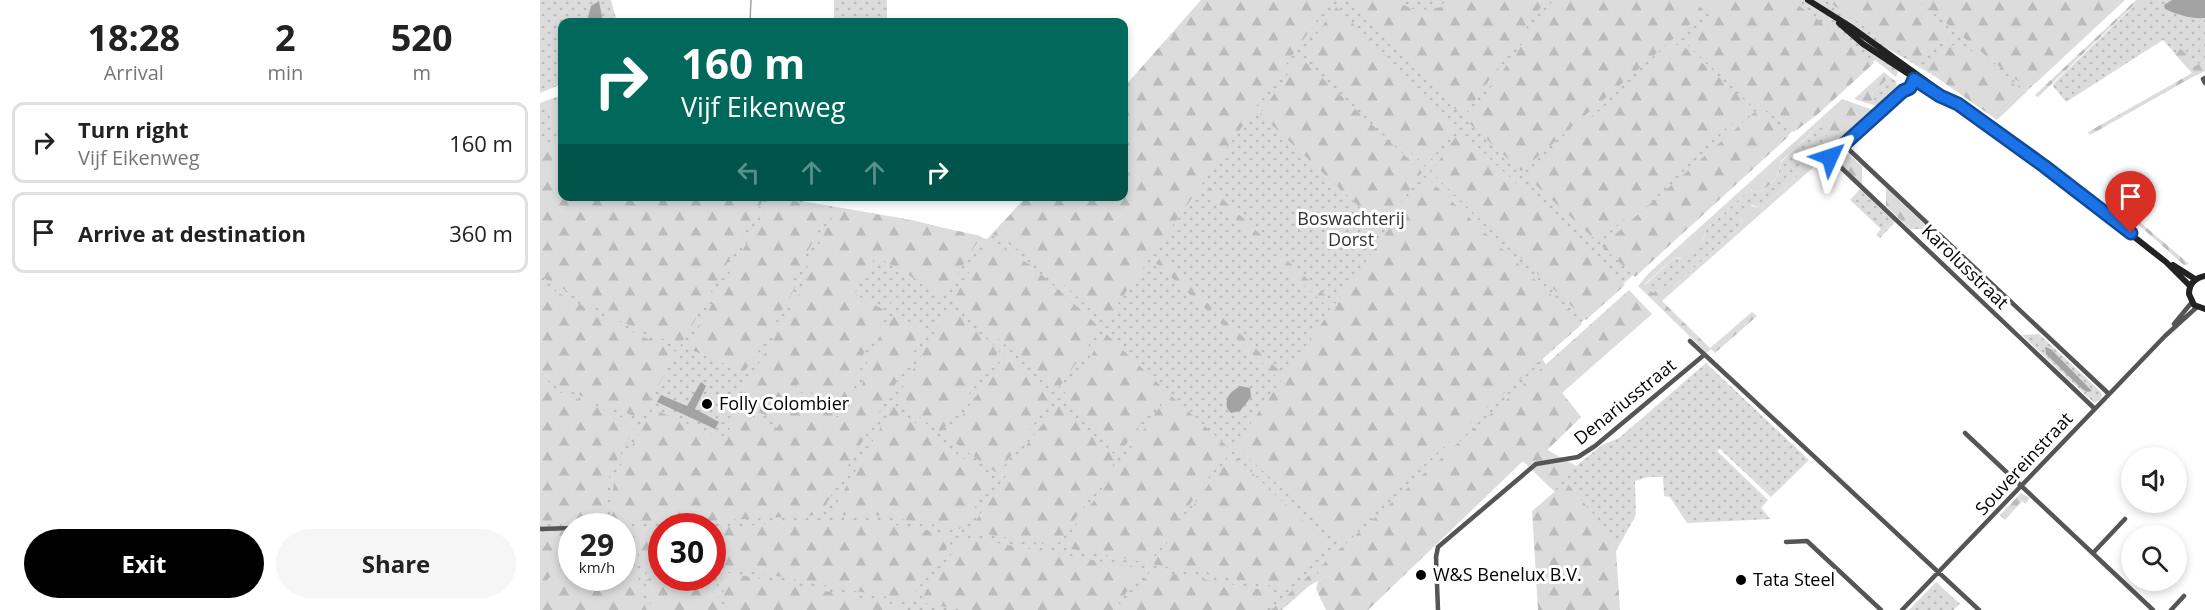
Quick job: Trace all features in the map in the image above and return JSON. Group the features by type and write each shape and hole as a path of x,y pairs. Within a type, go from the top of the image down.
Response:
{"main road":[{"path":"1808,0 1851,27 1914,76 1958,104 2044,166 2166,262 2190,286"},
{"path":"2166,262 2195,279"},
{"path":"2205,276 2195,279 2188,294 2194,305 2205,309"}],"street":[{"path":"1843,144 1903,91 1914,76"},
{"path":"2205,78 2203,79 2205,83"},
{"name":"Karolusstraat","path":"2095,409 1830,157 1843,144 2109,394"},
{"name":"Souvereinstraat","path":"1902,610 1939,574 2194,305"},
{"name":"Denariusstraat","path":"1690,341 1979,610"},
{"name":"Denariusstraat","path":"1438,610 1436,557 1438,547 1536,464 1578,457 1595,447 1704,355"},
{"path":"1965,433 2153,610"},
{"path":"2093,553 2125,519"},
{"path":"540,529 558,528"},
{"path":"1786,542 1807,541 1881,610"},
{"path":"2171,610 2184,596"}],"green space":[{"path":"540,0 611,0 616,18 558,18 558,86 540,93"},
{"path":"834,0 887,0 887,18 834,18"},
{"path":"1201,0 1331,0 1105,322 1040,263 993,234 1022,201 1128,201 1128,82"},
{"name":"Boswachterij Dorst","path":"1202,0 2122,0 2002,115 1888,49 1879,57 1899,70 1896,77 1875,60 1747,171 1542,358 1562,393 1581,417 1547,450 1576,466 1602,445 1619,438 1706,363 1809,460 1771,497 1720,449 1717,451 1768,500 1761,508 1771,519 1687,523 1670,497 1664,496 1663,477 1648,477 1635,481 1636,515 1616,551 1523,461 1309,586 1282,610 540,610 540,103 558,96 558,201 801,201 912,220 987,239 1022,201 1128,201 1128,186"},
{"path":"1346,0 1394,0 1412,9 1429,10 1441,7 1446,0 1546,0 1463,117"},
{"path":"1553,0 1694,0 1704,12 1521,171 1467,121"},
{"path":"1703,0 1791,0 1858,48 1874,63 1818,114 1794,132 1716,71 1684,41 1714,12"},
{"path":"1826,0 1911,0 1955,36 1941,43 1918,64"},
{"path":"1918,0 2125,0 2039,80 2027,85 2019,82"},
{"path":"2136,0 2148,0 2139,6 2136,4 2133,6 2038,97 2035,95"},
{"path":"2140,0 2205,0 2205,71 2195,76 2163,40 2066,102 2052,85"},
{"path":"1336,7 1455,125 1426,166 1304,52"},
{"path":"1961,43 2016,86 2027,91 1997,120 1923,68 1953,45"},
{"path":"1681,44 1751,106 1598,242 1525,175 1676,45"},
{"path":"2181,49 2188,55 2191,64 2196,66 2205,59 2205,70 2090,135 2088,132 2192,73 2174,53"},
{"path":"1300,57 1422,172 1383,229 1260,114"},
{"path":"1884,72 1890,77 1872,93 1874,98 1870,104 1854,99"},
{"path":"1890,77 1896,81 1898,93 1882,107 1870,104 1874,98 1872,93"},
{"path":"1842,99 1873,110 1875,113 1834,150 1821,124 1780,162 1777,177 1772,183 1760,192 1749,190 1706,229 1703,241 1696,251 1686,257 1675,257 1645,284 1653,293 1662,286 1674,286 1742,225 1740,216 1750,206 1759,207 1765,204 1798,176 1805,158 1817,151 1825,157 1662,301 1710,348 1752,312 1757,316 1715,353 1711,349 1707,353 1638,286 1649,273"},
{"path":"558,100 558,139 545,105"},
{"path":"1756,111 1789,136 1635,277 1602,246"},
{"path":"1822,123 1834,150 1825,157 1817,151 1801,162 1798,176 1765,204 1759,207 1752,205 1744,212 1740,218 1742,225 1674,286 1664,286 1653,293 1645,285 1675,257 1680,259 1697,248 1703,240 1706,229 1749,190 1760,192 1772,183 1777,177 1780,163"},
{"path":"1460,131 1625,285 1586,320 1431,172"},
{"path":"558,139 558,201 763,201 680,346 622,322 540,276 540,146"},
{"path":"1842,152 1846,152 1862,166 1862,184 1838,162 1837,158"},
{"path":"1426,177 1582,324 1338,541 1235,445 1281,381 1218,321 1222,317 1285,376 1331,310 1276,259 1279,253 1335,304"},
{"path":"1210,187 1265,239 1261,244 1206,192"},
{"path":"1886,188 1929,229 1910,229 1886,206"},
{"path":"1860,189 1895,222 1880,238 1876,235 1881,229 1850,200"},
{"path":"771,201 793,201 829,208 792,282 796,286 762,346 744,372 687,348"},
{"path":"837,208 898,218 981,236 944,296 876,256 854,294 886,311 895,297 898,298 863,355 858,381 839,411 798,384 777,420 740,404 738,400 807,280 804,274"},
{"path":"2139,216 2142,218 2140,222 2189,264 2184,265 2133,220"},
{"path":"988,239 1032,266 1100,329 1058,389 1053,388 953,301"},
{"path":"1160,258 1213,308 1209,312 1156,263"},
{"path":"540,283 634,333 677,352 640,418 600,404 540,377"},
{"path":"1629,290 1652,314 1562,393 1581,417 1547,450 1576,466 1551,488 1523,461 1368,610 1326,610 1316,589 1318,581 1326,576 1321,566"},
{"path":"949,308 1000,350 941,433 896,399"},
{"path":"894,313 925,332 820,515 726,520 726,513 648,513 648,523 636,523 636,513 610,513 615,475 653,409 720,438 732,426 738,410 777,428 800,392 840,419 862,386 868,357"},
{"path":"1106,334 1165,390 1121,451 1063,396"},
{"path":"2039,334 2100,391 2101,399 2094,403 2022,335","holes":["2050,348 2092,391 2081,388 2046,354 2045,349"]},
{"path":"1006,354 1053,397 998,474 947,437"},
{"path":"540,384 637,424 610,473 605,513 558,513 558,522 540,522"},
{"path":"1169,394 1229,448 1149,563 1061,547"},
{"path":"1059,403 1118,458 1056,546 969,531 1025,447"},
{"path":"893,406 993,481 960,529 876,515 830,515"},
{"path":"1231,453 1330,546 1284,588 1152,564"},
{"path":"1566,482 1619,544 1616,551 1620,610 1538,610 1532,511"},
{"path":"2021,493 2030,498 2025,504 2022,501 2005,520 2000,515"},
{"path":"814,521 879,522 955,536 909,601 726,566 726,527"},
{"path":"648,529 648,572 643,575 636,540 636,530"},
{"path":"558,531 558,569 540,587 540,532"},
{"path":"963,537 1143,569 1114,610 962,610 919,602"},
{"path":"636,569 646,610 540,610 540,592 558,574 558,591 636,591"},
{"path":"1151,570 1279,594 1261,610 1122,610"},
{"path":"1315,570 1319,575 1280,610 1271,610"},
{"path":"726,572 905,608 903,610 725,610 723,591 726,591"},
{"path":"648,579 648,591 717,591 719,610 652,610 645,581"},
{"path":"1936,582 1960,604 1953,610 1909,610"}],"shaded area":[{"path":"2172,0 2205,0 2205,18 2185,16 2165,9 2164,5"},
{"path":"599,1 602,18 588,18 591,6"},
{"path":"2045,347 2051,349 2092,391 2087,392 2081,388 2046,354"},
{"path":"701,382 706,386 695,409 719,422 715,429 657,402 661,395 687,406"},
{"path":"1240,386 1250,388 1251,397 1240,411 1231,413 1227,408 1228,397"}],"waterway":[{"path":"750,18 751,0"}],"place":[{"name":"Folly Colombier","path":"707,404"},
{"name":"W&S Benelux B.V.","path":"1421,575"},
{"name":"Tata Steel","path":"1741,580"}],"route":[{"path":"1830,157 1903,91 1910,88 1914,79 1940,96 1958,104 2131,233"}]}
